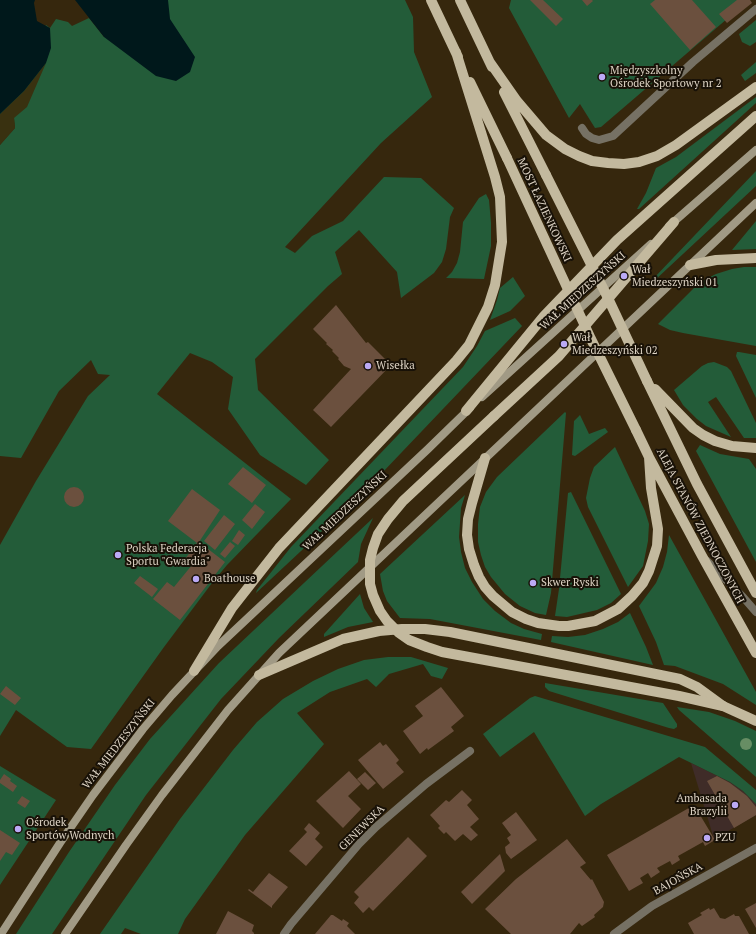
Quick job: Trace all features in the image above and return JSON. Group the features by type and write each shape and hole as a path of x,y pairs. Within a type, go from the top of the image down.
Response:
{"main road":[{"name":"MOST ŁAZIENKOWSKI","path":"431,0 591,339 636,430"},
{"name":"MOST ŁAZIENKOWSKI","path":"460,0 606,294 647,381 665,406 703,435 715,441 732,446 756,448"},
{"path":"194,671 232,608 279,548 469,346 488,307 495,285 502,242 500,197 456,52"},
{"path":"489,61 517,101 546,135 579,156 592,161 608,163 624,164 639,162 658,156 676,145 756,87"},
{"path":"466,411 544,316 617,240 756,116"},
{"name":"WAŁ MIEDZESZYŃSKI","path":"1,934 60,843 121,757 143,729 194,671 428,450 466,411 674,222 756,150"},
{"path":"65,934 162,794 210,732 279,654 756,203"},
{"path":"674,222 559,356 403,501 378,534 370,560 370,584 375,601 387,622 409,640 427,647 442,652 679,696 723,706 756,721"},
{"path":"690,265 716,260 756,258"},
{"name":"ALEJA STANÓW ZJEDNOCZONYCH","path":"665,406 697,484 756,593"},
{"name":"ALEJA STANÓW ZJEDNOCZONYCH","path":"636,430 702,556 756,653"},
{"path":"485,458 468,520 469,549 474,565 485,588 500,603 512,612 526,619 547,625 568,626 595,621 608,615 618,609 632,596 643,582 653,561 657,546 658,528 649,457"},
{"path":"260,675 343,639 374,632 402,629 425,629 450,632 680,679 701,689 723,706"}],"street":[{"path":"582,128 586,134 599,140 613,136 693,62 756,9"},
{"path":"702,556 743,596 756,612"},
{"name":"GENEWSKA","path":"284,934 354,850 376,827 426,784 470,751"},
{"name":"BAJOŃSKA","path":"614,934 652,906 756,848"}],"shaded area":[{"path":"691,763 730,782 743,791 756,804 756,815 714,839"}],"green space":[{"path":"166,0 405,0 413,17 414,52 432,97 381,143 285,247 295,253 312,236 343,221 384,177 421,178 454,208 450,217 446,249 442,262 434,273 401,298 397,272 359,230 335,252 342,274 328,286 255,359 258,390 329,460 306,485 260,455 228,409 233,377 212,362 190,353 157,394 291,499 227,565 212,583 91,749 67,747 16,710 0,736 0,545 36,481 88,396 110,375 98,374 91,360 59,391 21,458 0,456 0,145 15,128 14,118 0,138 0,107 46,25 50,28 56,19 68,22 72,26 89,18 104,37"},
{"name":"Międzyszkolny Ośrodek Sportowy nr 2","path":"511,0 749,0 601,127 595,128 580,104 569,118 509,8"},
{"path":"756,20 756,42 750,46 742,42 739,34"},
{"path":"756,62 756,73 745,81 741,75"},
{"path":"756,97 756,103 639,209 637,209 646,193 656,168 676,157"},
{"path":"756,171 756,186 654,281 653,279"},
{"path":"486,194 489,200 491,246 484,279 446,278 452,272 457,263 460,252 463,222 479,198"},
{"path":"756,221 756,249 732,250"},
{"path":"744,267 756,267 756,346 683,333 670,330 658,324 696,286 706,279 716,274"},
{"path":"513,277 525,296 510,311 490,320 500,288"},
{"path":"515,318 522,326 361,495 256,593 291,547 463,367 485,331"},
{"path":"737,352 756,355 756,398 736,356"},
{"path":"714,362 727,367 731,371 756,423 756,438 744,438 716,397 708,402 731,437 706,426 697,419 683,405 674,390 702,366"},
{"path":"565,412 551,593 546,615 535,613 520,606 505,594 491,577 485,567 481,555 478,542 478,524 480,507 486,492 497,477"},
{"path":"580,415 589,434 605,428 608,432 575,456 572,455 574,421"},
{"path":"700,445 720,454 749,459 756,469 756,562 696,451"},
{"path":"615,447 645,511 649,524 648,541 643,566 628,587 588,507 586,498 594,467"},
{"path":"571,492 621,594 611,603 597,610 567,617 555,616 568,493"},
{"path":"465,495 461,508 459,537 465,568 472,582 483,599 495,611 511,623 524,629 542,634 541,640 430,619 400,618 387,601 383,591 380,574"},
{"path":"373,518 361,544 358,562 279,638 221,699 146,795 52,934 16,934 69,852 115,785 150,739 219,663"},
{"path":"669,535 756,692 756,705 723,684 675,666 664,665 656,642 639,606 656,583 663,567"},
{"path":"360,594 364,608 373,622 348,627 324,637 324,634"},
{"path":"630,613 653,665 551,642 552,636 568,637 585,635 603,629 618,622"},
{"path":"388,657 411,657 448,668 442,679 431,676 423,664 389,674 376,687 367,679 330,692 297,713 324,744 245,835 185,919 178,934 141,934 125,928 121,934 100,934 180,819 233,750 257,722 283,699 313,681 338,669 364,660"},
{"path":"545,683 663,703 677,724 677,727 674,729 669,728 549,691 545,687"},
{"path":"535,696 705,747 756,790 756,804 743,791 730,782 679,757 601,804 585,816 534,732 500,757 483,734 530,698"},
{"path":"677,707 709,712 735,721 756,731 756,777 679,710"},
{"name":"Ośrodek Sportów Wodnych","path":"0,766 56,800 0,885"}],"sand":[{"path":"46,63 27,107 14,118 15,128 0,145 0,114 24,91"}],"water":[{"path":"0,0 35,0 34,3 37,21 50,28 51,48 46,63 24,91 0,114"},
{"path":"75,0 168,0 170,19 195,57 190,72 176,81 156,76 104,37"}],"building":[{"path":"530,0 543,0 563,19 556,26"},
{"path":"582,0 592,0 593,1 587,6"},
{"path":"655,0 692,0 716,27 690,50 650,4"},
{"path":"737,0 750,0 752,3 727,23 719,14"},
{"name":"Wisełka","path":"336,305 366,343 368,342 391,365 331,427 313,410 351,369 344,366 332,351 333,350 313,329"},
{"path":"243,467 266,485 252,503 228,484"},
{"path":"74,487 81,490 84,497 81,504 74,507 67,504 64,497 67,490"},
{"name":"Boathouse","path":"192,489 220,510 199,542 225,562 180,620 153,599 167,582 174,587 192,565 185,559 197,543 168,521"},
{"path":"255,504 265,512 252,529 242,520"},
{"path":"224,515 235,524 215,550 204,541"},
{"path":"239,530 245,535 238,545 232,541"},
{"path":"230,542 235,546 225,558 220,554"},
{"path":"140,576 158,589 152,597 134,583"},
{"path":"6,686 21,698 15,705 0,694"},
{"path":"441,687 464,716 451,727 454,731 420,754 403,731 423,716 415,706"},
{"path":"380,742 383,746 386,744 399,760 396,763 404,772 383,789 358,760"},
{"path":"349,771 361,784 348,796 361,809 343,828 316,801"},
{"path":"365,772 376,783 368,790 357,779"},
{"path":"4,774 17,786 13,792 0,783 0,780"},
{"path":"717,776 730,783 747,796 756,807 756,815 734,828 707,781"},
{"path":"462,790 472,800 467,805 479,819 470,827 478,835 471,841 463,834 455,841 446,832 444,834 438,828 440,826 430,815 446,800 449,802"},
{"path":"22,796 30,801 25,808 17,803"},
{"path":"694,805 715,840 705,846 703,842 678,856 680,860 672,865 670,861 657,868 660,872 651,878 648,873 640,878 643,883 629,891 607,855"},
{"path":"516,812 537,840 511,859 506,853 505,847 510,843 507,838 511,835 502,823"},
{"path":"309,823 320,833 315,839 323,847 306,866 289,851 307,832 304,829"},
{"path":"0,830 20,843 12,855 6,852 0,861"},
{"path":"408,837 427,856 373,911 369,907 363,913 354,903 359,897 354,892"},
{"path":"567,839 586,863 580,867 591,880 592,879 604,902 603,907 594,915 595,917 582,926 579,923 570,934 511,934 485,909 516,879"},
{"path":"500,854 505,871 472,904 461,892"},
{"path":"269,873 288,887 272,906 272,908 248,890 249,889 253,892"},
{"path":"756,903 756,928 745,909"},
{"path":"709,908 710,910 714,908 720,918 725,919 734,914 735,916 739,916 749,934 694,934 688,923 702,915 700,913"},
{"path":"228,911 254,925 252,931 254,934 216,934"},
{"path":"331,915 342,921 343,919 349,923 347,926 355,934 315,934"}],"place":[{"name":"Międzyszkolny Ośrodek Sportowy nr 2","path":"602,77"},
{"name":"Wał Miedzeszyński 01","path":"624,276"},
{"name":"Wał Miedzeszyński 02","path":"564,344"},
{"name":"Wisełka","path":"368,366"},
{"name":"Polska Federacja Sportu \"Gwardia\"","path":"118,555"},
{"name":"Boathouse","path":"196,579"},
{"name":"Skwer Ryski","path":"533,583"},
{"name":"Ambasada Brazylii","path":"735,805"},
{"name":"Ośrodek Sportów Wodnych","path":"18,829"},
{"name":"PZU","path":"707,838"}]}
